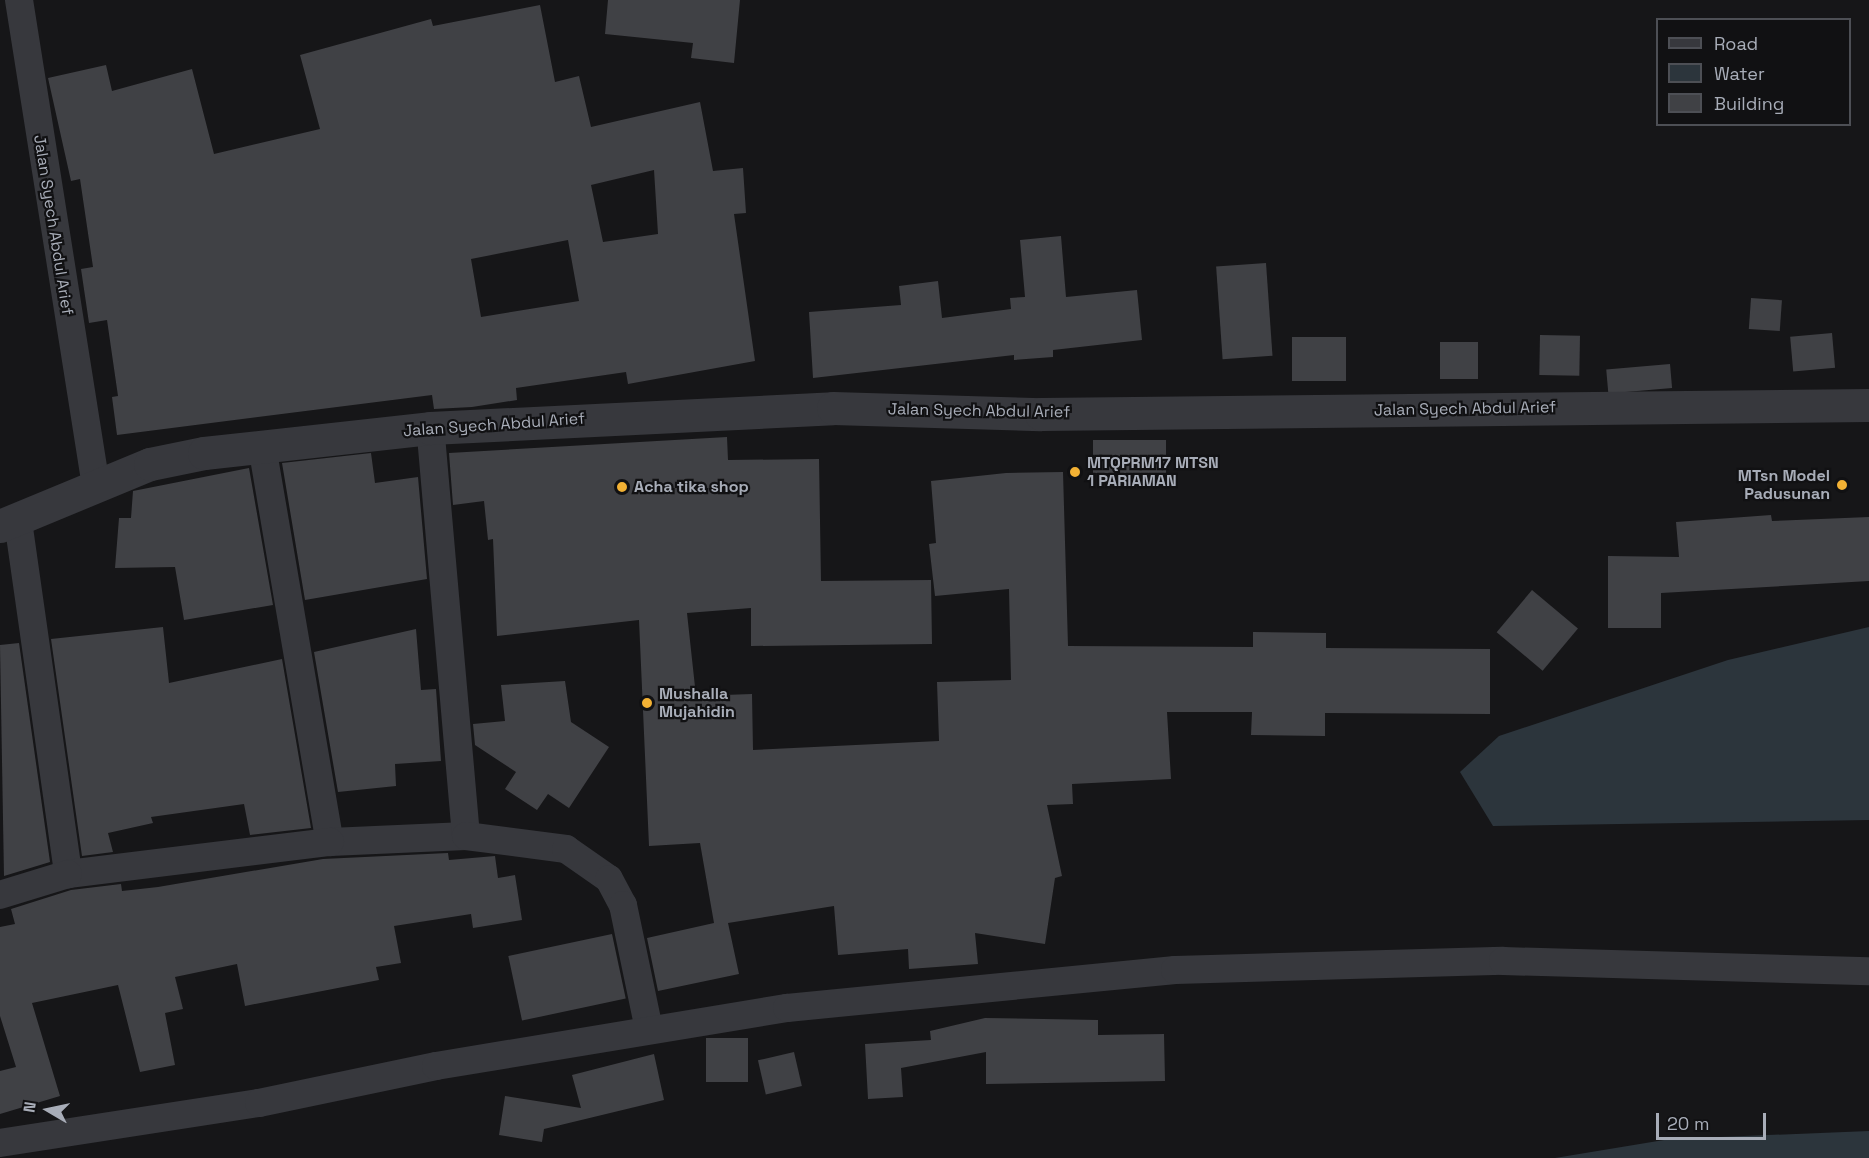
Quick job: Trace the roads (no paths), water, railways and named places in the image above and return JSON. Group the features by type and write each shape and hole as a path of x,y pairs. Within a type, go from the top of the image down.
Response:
{"street":[{"name":"Jalan Syech Abdul Arief","path":"19,0 96,484"},
{"name":"Jalan Syech Abdul Arief","path":"9,524 96,484 150,464 262,446 430,428 833,408 1041,414 1869,405"},
{"path":"430,428 466,836"},
{"path":"262,446 330,842"},
{"path":"9,524 69,874"},
{"path":"0,895 69,874 330,842 466,836 566,849 609,879 623,904 649,1029"},
{"path":"0,1143 260,1103 649,1029 787,1008 1175,970 1503,961 1869,971"}],"water":[{"path":"1869,627 1869,820 1493,826 1460,772 1499,736 1728,660"},
{"path":"1869,1131 1869,1158 1555,1158 1670,1139"}],"place":[{"name":"MTQPRM17 MTSN 1 PARIAMAN","path":"1075,472"},
{"name":"MTsn Model Padusunan","path":"1842,485"},
{"name":"Acha tika shop","path":"622,487"},
{"name":"Mushalla Mujahidin","path":"647,703"}]}
